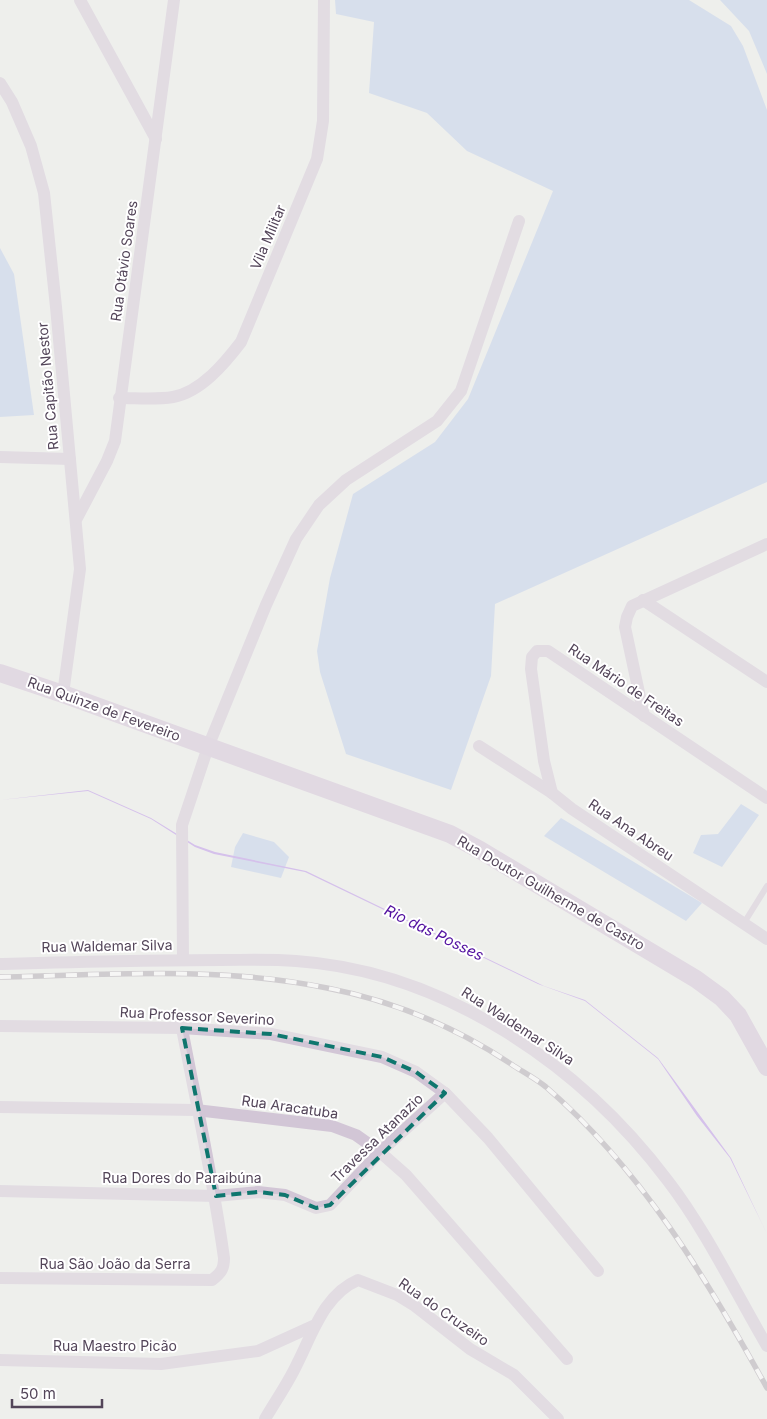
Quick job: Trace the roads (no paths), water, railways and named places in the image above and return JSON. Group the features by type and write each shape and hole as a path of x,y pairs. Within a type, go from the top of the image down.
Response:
{"main road":[{"name":"Rua Quinze de Fevereiro","path":"0,673 208,747"},
{"name":"Rua Doutor Guilherme de Castro","path":"208,747 450,834 480,850 696,979 722,998 738,1015 766,1064"}],"street":[{"path":"80,0 156,139"},
{"name":"Rua Otávio Soares","path":"77,518 107,461 115,441 119,398 174,0"},
{"name":"Vila Militar","path":"119,398 174,397 200,385 222,367 241,342 317,160 323,121 324,0"},
{"name":"Rua Capitão Nestor","path":"0,83 12,102 31,146 44,193 77,518 80,569 63,694"},
{"path":"182,960 182,825 208,747 266,605 296,539 319,505 346,480 437,421 461,391 519,221"},
{"path":"0,457 70,459"},
{"path":"644,716 625,627 632,606 767,544"},
{"path":"643,600 767,682"},
{"name":"Rua Mário de Freitas","path":"552,793 544,761 531,669 532,657 537,651 548,651 767,798"},
{"name":"Rua Ana Abreu","path":"479,746 552,793 572,809 767,939"},
{"name":"Rua Waldemar Silva","path":"0,964 182,960 296,961 355,970 401,982 457,1003 529,1048 586,1089 611,1113 669,1181 767,1346"},
{"path":"181,1023 196,1110 216,1196"},
{"name":"Rua Professor Severino","path":"0,1026 181,1023 271,1034 382,1057 416,1072 445,1093 488,1138 598,1271"},
{"name":"Travessa Atanazio","path":"330,1205 380,1152 445,1093"},
{"name":"Rua Aracatuba","path":"0,1107 196,1110 332,1126 356,1135 380,1152 441,1212 567,1359"},
{"name":"Rua Dores do Paraibúna","path":"0,1191 216,1196 258,1192 285,1195 316,1208 330,1205"},
{"name":"Rua São João da Serra","path":"0,1278 212,1280 220,1274 224,1267 216,1196"},
{"name":"Rua do Cruzeiro","path":"313,1326 347,1285 358,1280 380,1287 415,1306 470,1349 514,1375 558,1419"},
{"path":"266,1419 298,1363 313,1326"},
{"name":"Rua Maestro Picão","path":"0,1360 162,1364 258,1351 313,1326"}],"lane":[{"path":"744,923 767,886"}],"water":[{"name":"Rio das Posses","path":"88,790 151,818 195,845 215,852 306,871 544,986 585,1000 658,1058 731,1158 767,1234 730,1158 697,1116 658,1059 585,1001 538,984 305,872 214,854 195,847 151,819 88,791 0,800"}],"railway":[{"path":"0,977 205,974 287,981 377,1000 425,1018 471,1040 493,1052 546,1087 612,1153 670,1227 696,1266 767,1388"}]}
